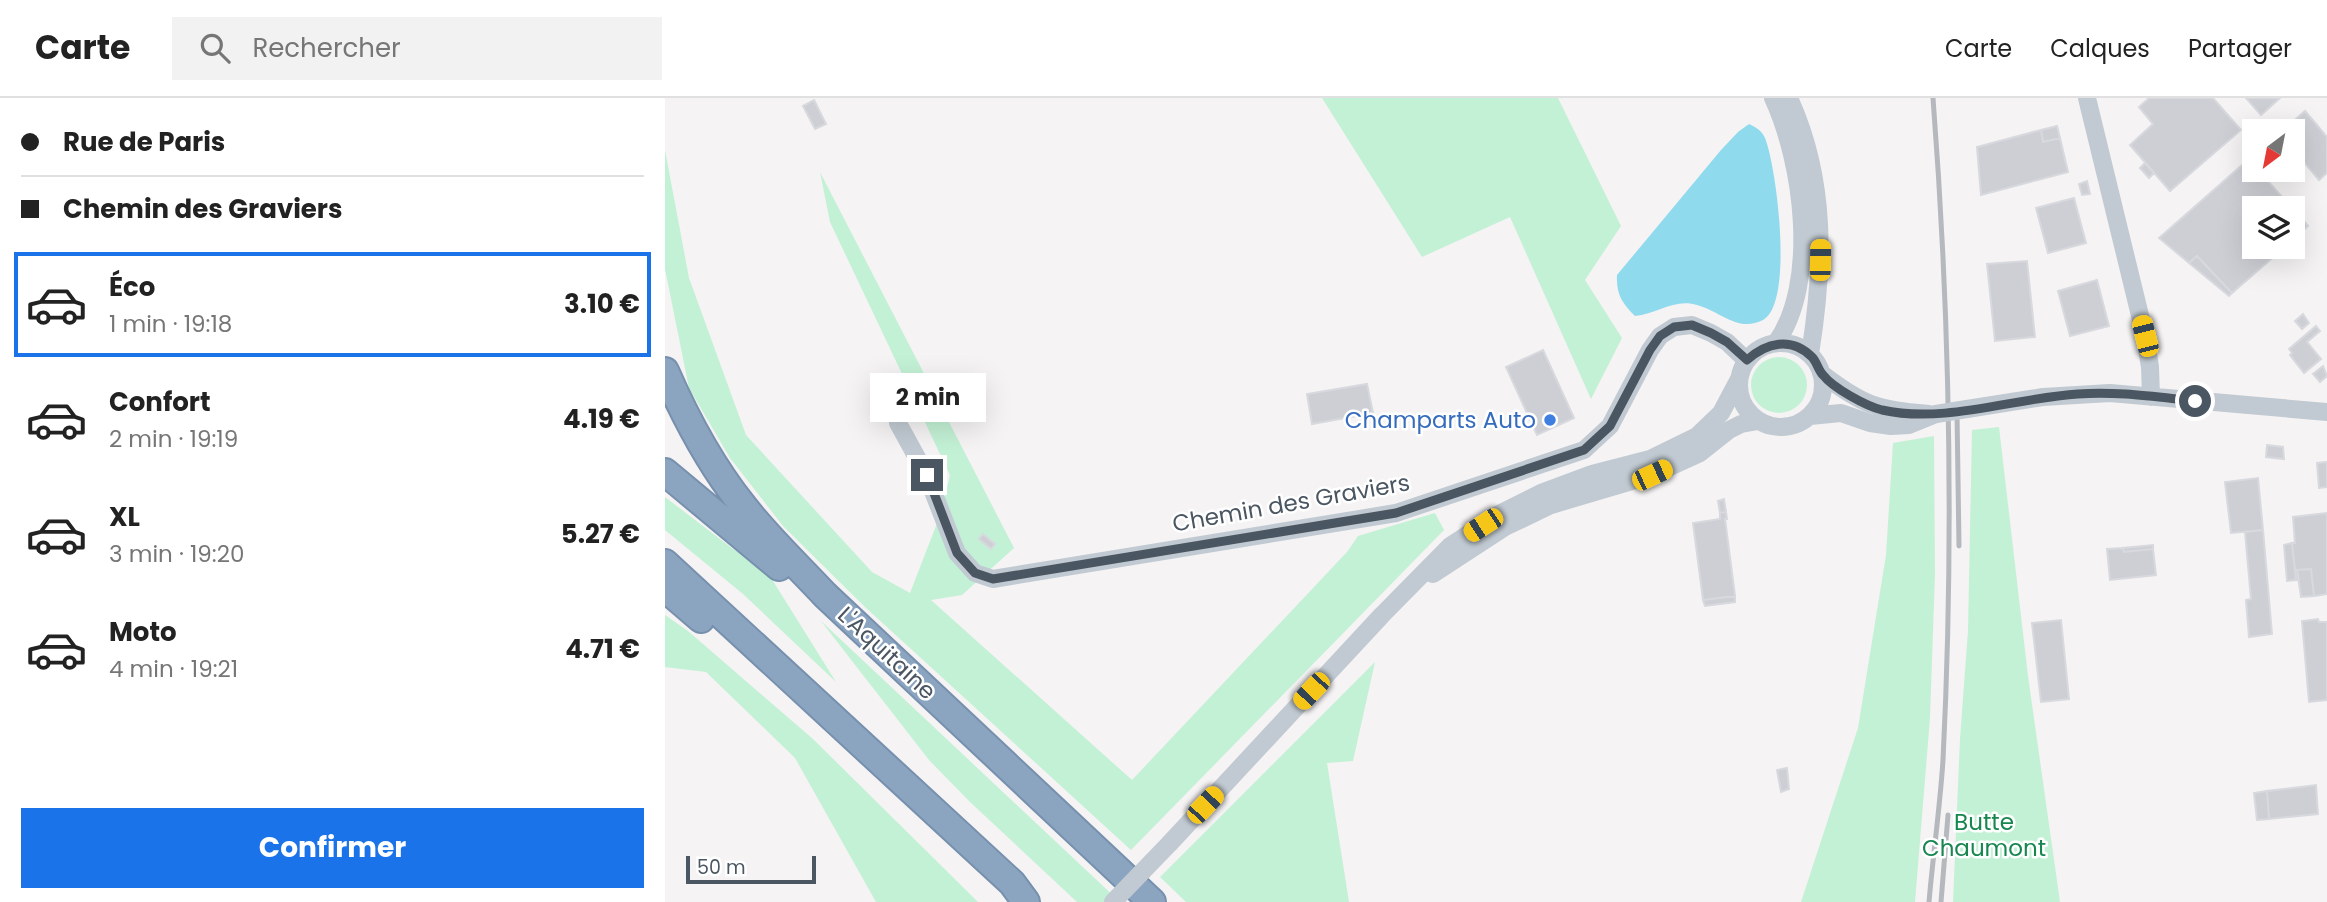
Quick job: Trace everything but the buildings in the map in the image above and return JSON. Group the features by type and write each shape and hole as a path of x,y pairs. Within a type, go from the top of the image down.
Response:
{"highway":[{"name":"L'Aquitaine","path":"665,371 685,417 744,508 825,595 1152,902"},
{"path":"665,472 792,578 825,595"},
{"path":"665,563 1012,884 1026,902"},
{"path":"665,588 750,660 974,868 1015,902"}],"street":[{"path":"1773,98 1793,164 1801,222 1801,274 1791,315 1776,343"},
{"path":"1789,98 1809,156 1820,222 1819,279 1810,354"},
{"path":"2087,98 2145,336 2151,397"},
{"name":"Chemin des Graviers","path":"898,423 927,475 957,553 975,573 993,579 1396,513 1584,450 1610,426 1650,350 1660,336 1674,327 1692,325 1711,333 1727,342 1747,360"},
{"path":"1113,902 1450,546 1499,514 1541,493 1592,474 1650,459 1696,436 1721,413 1747,360 1759,349 1776,343 1794,345 1810,354 1822,374 1823,389 1819,404 1810,416 1793,426 1783,428 1758,421 1742,403 1739,379"},
{"path":"1822,374 1868,405 1895,411 1936,414"},
{"path":"1810,416 1841,413 1891,426 1909,425 1936,414 2079,393 2327,412"},
{"path":"1406,590 1504,527 1551,505 1652,475 1700,453 1729,430 1741,424 1758,421"}],"green space":[{"path":"1322,98 1558,98 1621,226 1585,280 1622,338 1591,399 1510,217 1422,257"},
{"path":"665,150 689,278 746,435 872,572 910,593 941,513 950,475 830,222 820,172 1014,548 962,595 931,600 1132,780 1347,552 1358,536 1435,513 1444,530 1131,850 865,607 783,526 730,458 689,388 665,269"},
{"path":"1779,357 1790,359 1799,365 1805,374 1805,396 1799,405 1790,411 1779,413 1768,411 1759,405 1753,396 1751,385 1753,374 1759,365 1768,359"},
{"name":"Butte Chaumont","path":"1999,427 2028,676 2060,902 1953,902 1968,631 1972,430"},
{"path":"1934,436 1935,574 1930,718 1915,902 1801,902 1858,728 1886,555 1893,443"},
{"path":"665,497 733,549 763,565 836,682 743,594 665,530"},
{"path":"665,615 688,631 813,739 978,902 876,902 795,758 706,672 665,667"},
{"path":"821,621 1120,902 1077,902 970,802 929,760"},
{"path":"1375,662 1353,761 1327,763 1349,902 1186,902 1160,877"}],"water":[{"path":"1749,124 1765,138 1778,205 1780,263 1778,289 1772,309 1763,320 1745,324 1689,303 1635,316 1621,298 1617,275 1721,150"}],"railway":[{"path":"1929,902 1943,760 1949,512 1947,346 1933,98"},
{"path":"1957,413 1959,546"},
{"path":"1941,902 1948,815"}],"place":[{"name":"Champarts Auto","path":"1550,420"}],"route":[{"path":"927,475 957,553 975,573 993,579 1396,513 1584,450 1610,426 1650,350 1660,336 1674,327 1692,325 1711,333 1727,342 1747,360 1759,349 1776,343 1794,345 1810,354 1822,374 1837,386 1868,405 1895,411 1936,414 2079,393 2110,393 2195,401"}]}
